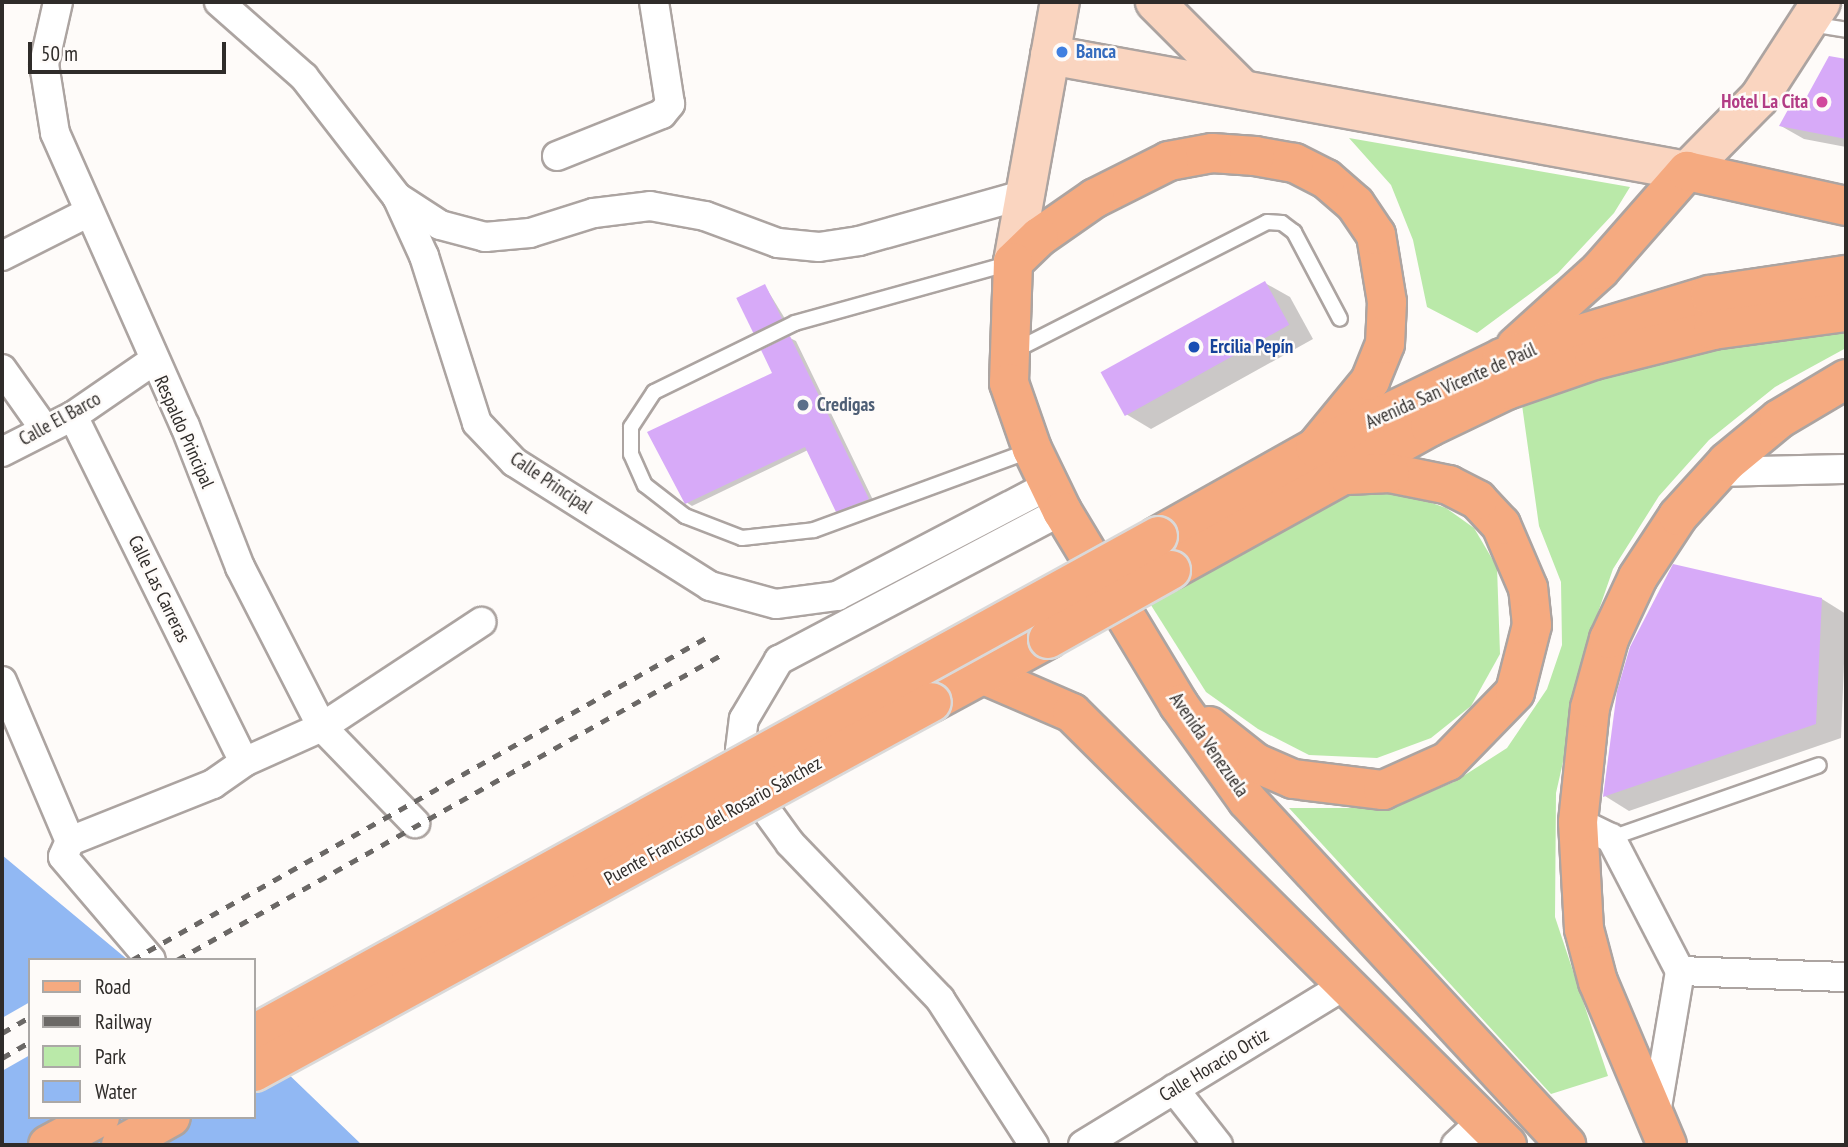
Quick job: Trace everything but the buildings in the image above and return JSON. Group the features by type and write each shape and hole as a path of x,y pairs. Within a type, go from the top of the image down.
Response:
{"main road":[{"path":"1013,262 1060,2"},
{"path":"1155,2 1242,90"},
{"path":"1502,358 1600,270 1687,171 1759,98 1826,19"},
{"path":"1050,55 1687,171 1846,206"},
{"path":"1013,262 1039,237 1095,198 1169,161 1212,153 1255,156 1294,163 1326,179 1354,204 1376,235 1387,302 1385,344 1370,381 1315,448"},
{"name":"Avenida Venezuela","path":"1013,262 1007,355 1009,383 1032,449 1055,498 1179,705 1247,800 1566,1145"},
{"name":"Avenida San Vicente de Paúl","path":"1165,553 1253,482 1315,448 1502,358 1710,295 1846,275"},
{"name":"Avenida San Vicente de Paúl","path":"1165,553 1267,518 1507,390 1594,360 1713,330 1846,312"},
{"path":"1661,1132 1598,982 1588,942 1594,830 1590,708 1609,639 1651,556 1678,516 1719,472 1779,419 1846,379"},
{"path":"1179,705 1256,763 1293,779 1383,790 1448,761 1515,692 1532,625 1528,588 1501,525 1478,500 1449,485 1390,473 1347,475"},
{"path":"1253,482 1267,518"},
{"name":"Puente Francisco del Rosario Sánchez","path":"256,1071 1048,639 1165,553"},
{"name":"Puente Francisco del Rosario Sánchez","path":"256,1033 1165,553"},
{"path":"982,674 1072,713 1345,985 1482,1137"},
{"path":"48,1145 96,1119"},
{"path":"121,1145 168,1119"}],"street":[{"name":"Respaldo Principal","path":"58,2 44,65 55,133 87,213 184,426 240,567 322,727 415,823"},
{"name":"Calle Principal","path":"219,2 304,77 397,197 424,256 477,423 514,462 710,586 776,604 837,596 1055,498"},
{"path":"557,156 662,114 670,104 654,2"},
{"path":"397,197 440,225 485,237 530,233 604,211 650,206 705,216 778,243 819,247 859,242 1023,195"},
{"path":"2,256 87,213"},
{"name":"Calle El Barco","path":"2,452 43,427 73,416 153,361"},
{"path":"2,369 43,427"},
{"name":"Calle Las Carreras","path":"73,416 244,762"},
{"path":"1719,472 1846,469"},
{"path":"1034,1145 940,999 790,843 758,799 740,750 744,719 779,660 1055,498"},
{"path":"149,958 63,857 70,841 213,784 244,762 322,727 481,622"},
{"path":"2,681 70,841"},
{"path":"1594,830 1680,971 1661,1132"},
{"path":"1680,971 1846,977"},
{"name":"Calle Horacio Ortiz","path":"1083,1145 1345,985"},
{"path":"1174,1089 1218,1145"}],"lane":[{"path":"1007,355 1267,222 1282,223 1294,232 1340,319"},
{"path":"1013,262 795,323 654,392 631,427 631,454 645,485 685,516 743,537 814,530 1032,449"},
{"path":"1594,830 1819,765"}],"green space":[{"path":"1349,138 1630,187 1614,213 1558,273 1477,333 1427,307 1413,240 1391,185"},
{"path":"1846,332 1846,348 1775,387 1709,440 1659,496 1613,569 1594,624 1556,793 1555,917 1608,1076 1551,1094 1289,808 1357,808 1408,801 1454,782 1507,748 1547,689 1562,645 1561,582 1539,526 1522,405 1640,363 1719,345"},
{"path":"1404,493 1446,508 1474,528 1497,567 1500,654 1471,706 1431,738 1377,758 1309,755 1258,729 1206,692 1149,602 1342,496"}],"water":[{"path":"2,855 126,958 28,958 28,1119 256,1119 256,1043 362,1145 2,1145"}],"pier":[{"path":"28,1003 28,1056 2,1071 2,1018"}],"railway":[{"path":"136,958 711,635"},
{"path":"181,958 723,654"},
{"path":"2,1033 28,1018"},
{"path":"2,1058 28,1043"}],"place":[{"name":"Banca","path":"1062,52"},
{"name":"Hotel La Cita","path":"1822,102"},
{"name":"Ercilia Pepín","path":"1194,347"},
{"name":"Credigas","path":"803,405"}]}
